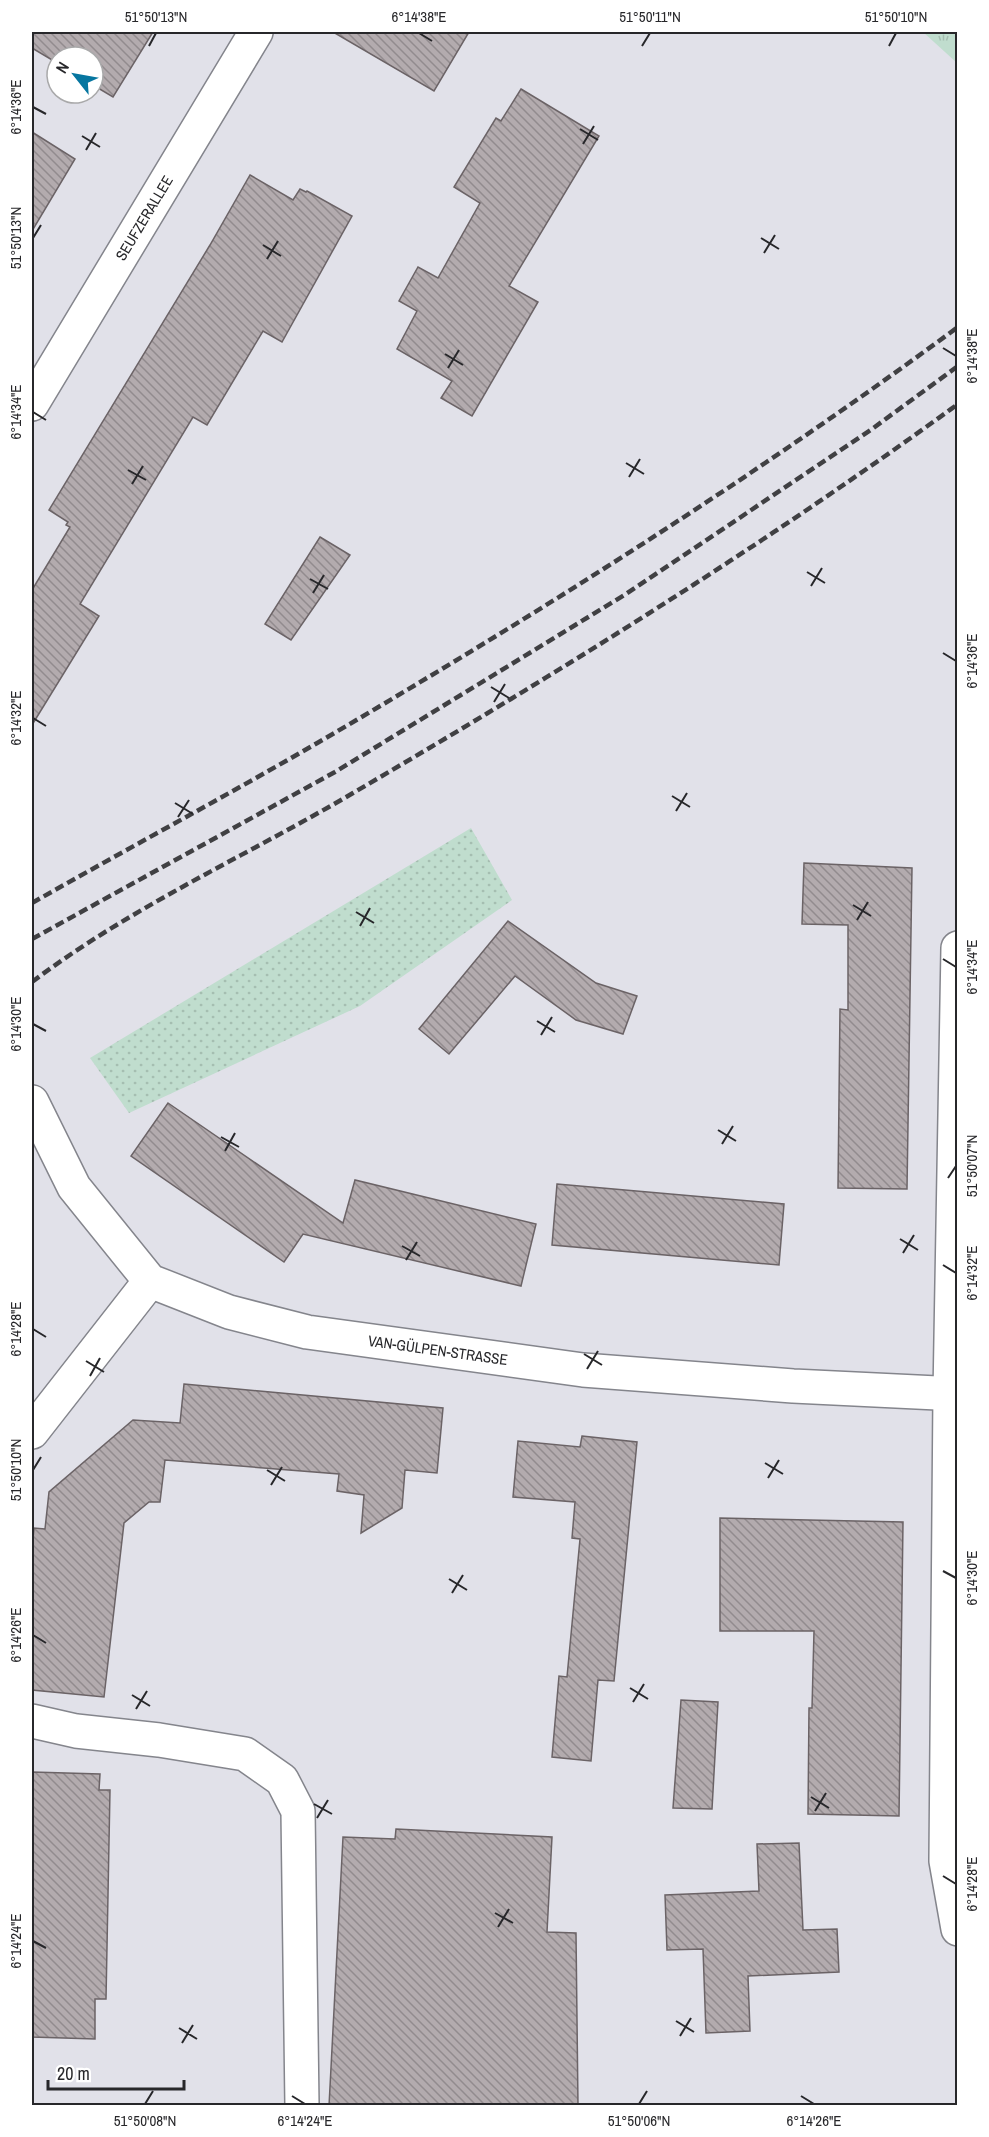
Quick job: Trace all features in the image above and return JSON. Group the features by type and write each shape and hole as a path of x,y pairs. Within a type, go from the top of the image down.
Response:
{"street":[{"name":"SEUFZERALLEE","path":"32,404 256,32"},
{"path":"957,948 954,1394 946,1861 957,1929"},
{"name":"VAN-GÜLPEN-STRASSE","path":"32,1101 74,1186 150,1281 229,1312 319,1333 583,1370 793,1386 954,1394"},
{"path":"32,1432 150,1281"},
{"path":"32,1721 76,1731 159,1740 245,1754 282,1780 298,1811 302,2106"}],"green space":[{"path":"923,32 957,32 957,63"},
{"path":"471,828 512,900 360,1006 129,1113 90,1058"}],"building":[{"path":"32,32 153,32 113,97 105,92 105,45 45,45 45,56 32,48"},
{"path":"333,32 469,32 434,91"},
{"path":"521,89 599,136 509,286 538,302 472,416 441,398 452,381 397,349 417,311 399,301 418,267 438,278 480,203 454,187 496,118 501,121"},
{"path":"32,132 75,159 32,231"},
{"path":"250,175 293,200 300,189 352,216 282,342 263,331 207,425 193,417 80,604 99,616 32,725 32,590 70,527 66,525 68,522 49,510"},
{"path":"320,537 350,555 291,640 265,624"},
{"path":"804,863 912,868 907,1189 838,1188 840,1009 848,1010 848,925 802,924"},
{"path":"508,921 596,983 637,996 623,1034 576,1020 515,976 449,1054 419,1029"},
{"path":"168,1103 343,1223 355,1180 536,1224 521,1286 303,1234 284,1262 131,1156"},
{"path":"557,1184 784,1204 779,1265 552,1245"},
{"path":"184,1384 443,1408 437,1473 405,1470 402,1508 361,1533 364,1495 337,1491 339,1474 165,1460 160,1502 149,1502 124,1523 104,1697 32,1690 32,1549 34,1528 45,1529 49,1492 133,1420 180,1423"},
{"path":"582,1436 637,1442 614,1681 598,1680 591,1761 552,1757 559,1676 567,1677 580,1539 572,1538 575,1502 513,1497 518,1441 580,1447"},
{"path":"720,1518 903,1522 899,1816 808,1814 809,1708 812,1708 814,1631 720,1631"},
{"path":"681,1700 718,1702 712,1809 673,1808"},
{"path":"32,1772 100,1774 99,1790 110,1790 106,1999 95,1999 95,2039 32,2037"},
{"path":"396,1829 552,1837 547,1932 576,1933 578,2106 329,2106 343,1837 395,1839"},
{"path":"799,1843 803,1930 837,1929 839,1972 748,1976 750,2031 706,2033 703,1949 667,1950 665,1895 759,1891 757,1844"}],"railway":[{"path":"32,903 319,742 563,594 802,438 958,327"},
{"path":"32,939 335,772 626,594 872,429 958,366"},
{"path":"32,982 70,955 149,906 353,793 584,654 811,507 958,404"}]}
